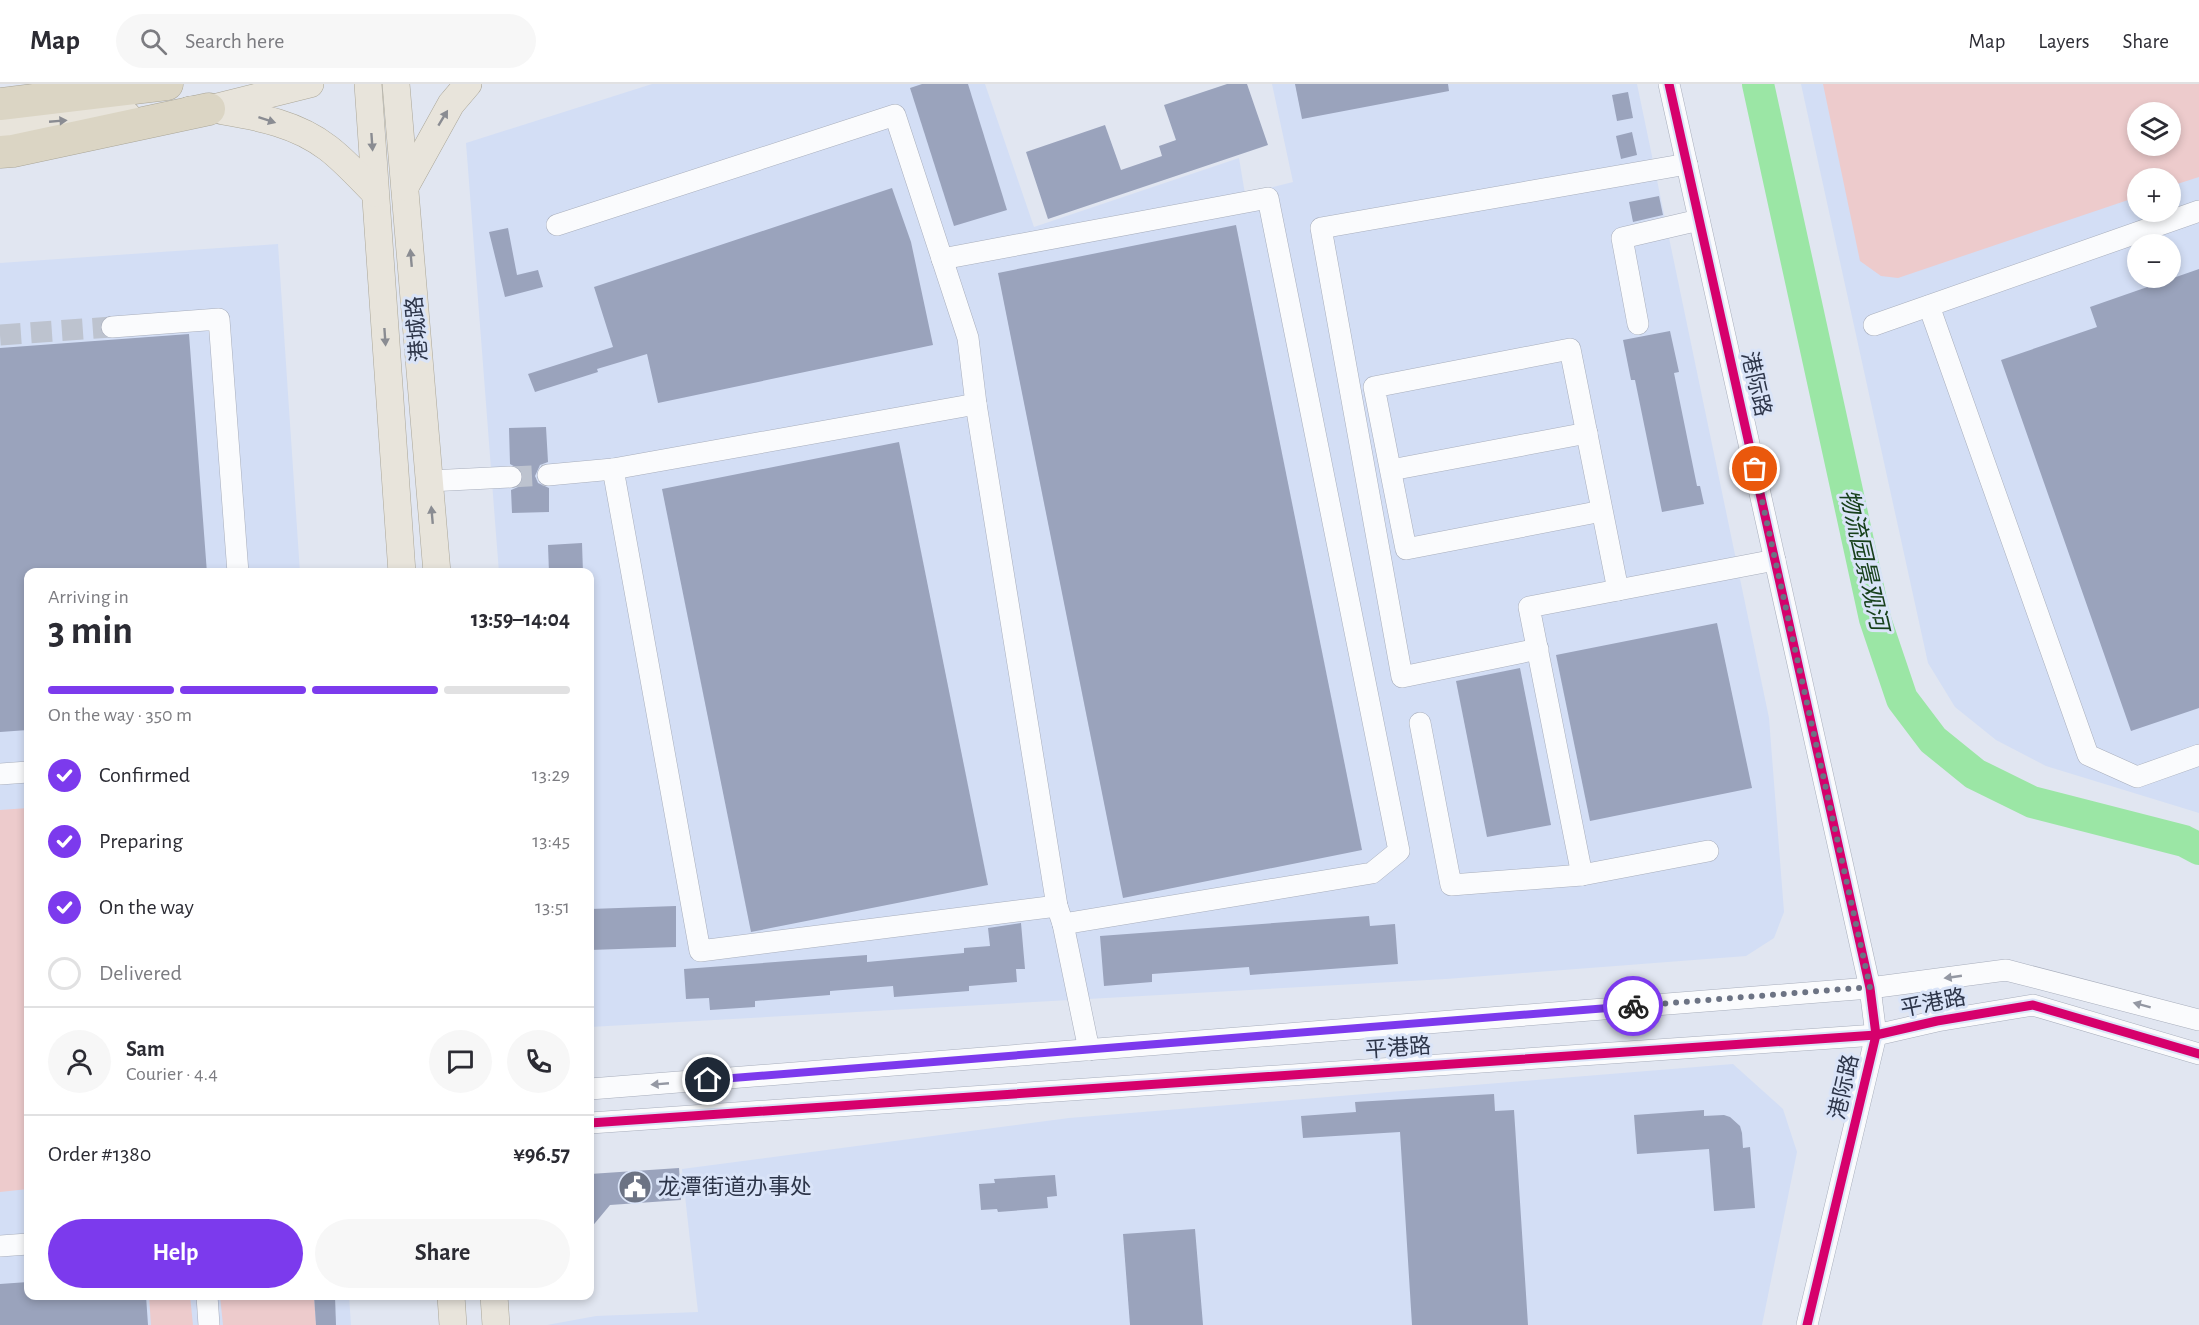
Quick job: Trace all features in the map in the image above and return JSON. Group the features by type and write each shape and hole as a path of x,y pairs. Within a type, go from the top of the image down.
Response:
{"highway":[{"path":"0,104 167,84"},
{"path":"0,152 210,109"}],"main road":[{"path":"0,125 210,109 310,84"},
{"path":"368,84 402,568"},
{"name":"港城路","path":"396,84 437,568"},
{"path":"405,187 451,104 468,84"},
{"path":"210,109 257,117 299,130 327,148 375,193"},
{"path":"451,1300 453,1325"},
{"path":"494,1300 496,1325"}],"street":[{"name":"港际路","path":"1669,84 1870,987 1876,1035 1807,1325"},
{"path":"557,225 895,115 968,338 976,404 1060,915 1089,1050"},
{"path":"1538,649 1402,677 1321,228 1687,164"},
{"path":"613,469 700,951 1060,915 1372,873 1399,850 1268,198 942,259"},
{"path":"1874,325 2199,211"},
{"path":"1638,324 1622,238 1699,220"},
{"path":"1929,306 2088,755 2137,777 2199,755"},
{"path":"112,327 219,319 238,568"},
{"path":"1602,511 1406,549 1374,387 1570,349 1618,590"},
{"path":"548,475 613,469 976,404"},
{"path":"1391,470 1587,433"},
{"path":"429,480 511,477"},
{"path":"1582,875 1529,607 1775,560"},
{"path":"1420,723 1451,885 1582,875 1708,851"},
{"path":"0,774 24,772"},
{"name":"平港路","path":"594,1089 1870,987 2006,970 2199,1020"},
{"name":"平港路","path":"594,1123 1876,1035 1937,1021 2033,1005 2199,1054"},
{"path":"0,1246 24,1244"},
{"path":"207,1300 210,1325"}],"shaded area":[{"path":"652,84 985,84 1034,227 1239,158 1245,194 1293,182 1272,84 1637,84 1769,718 1784,912 1774,938 1746,956 1446,979 594,1027 594,568 499,568 466,143"},
{"path":"1801,84 2199,84 2199,813 2046,766 1996,740 1955,707 1928,663"},
{"path":"1823,84 2199,84 2199,177 2181,183 2181,168 2127,168 2127,200 1898,278 1881,276 1860,261"},
{"path":"278,244 300,568 24,568 24,1300 349,1300 351,1325 0,1325 0,263"},
{"path":"24,808 24,1189 0,1192 0,810"},
{"path":"1733,1064 1783,1109 1797,1152 1762,1325 547,1325 596,1316 698,1312 682,1169 1069,1118"},
{"path":"149,1300 190,1300 193,1325 151,1325"},
{"path":"220,1300 314,1300 316,1325 223,1325"}],"building":[{"path":"922,84 968,84 1007,210 954,226 910,88"},
{"path":"1227,84 1247,84 1268,145 1048,219 1026,152 1105,125 1121,170 1162,156 1159,146 1176,140 1164,105"},
{"path":"1295,84 1448,84 1449,91 1302,119"},
{"path":"1628,92 1633,118 1617,121 1612,95"},
{"path":"1632,132 1637,155 1621,159 1616,136"},
{"path":"892,188 911,242 933,345 658,403 647,354 597,369 598,372 535,392 528,374 613,347 594,287"},
{"path":"1659,196 1663,215 1633,222 1629,202"},
{"path":"1236,225 1362,850 1123,898 998,273"},
{"path":"508,228 517,275 538,270 543,287 505,297 489,232"},
{"path":"2199,269 2199,708 2131,731 2001,360 2097,327 2090,307 2144,288 2181,288 2181,275"},
{"path":"1670,331 1679,372 1674,373 1697,486 1700,486 1704,504 1662,512 1635,380 1631,380 1623,340"},
{"path":"189,334 207,568 24,568 24,730 0,732 0,348"},
{"path":"546,427 548,462 540,465 535,476 538,483 549,488 549,512 512,513 511,490 518,487 524,477 521,470 510,464 509,428"},
{"path":"899,442 988,885 751,932 662,489"},
{"path":"582,543 583,568 549,568 548,545"},
{"path":"1717,623 1752,788 1590,821 1556,655"},
{"path":"1520,668 1551,825 1487,837 1456,681"},
{"path":"676,906 676,947 594,950 594,909"},
{"path":"1369,916 1370,926 1395,924 1398,964 1250,975 1249,967 1152,974 1152,982 1104,986 1100,936"},
{"path":"1021,923 1025,969 1016,969 1017,982 969,986 969,991 894,997 893,986 830,991 830,995 755,1001 755,1007 710,1010 709,998 686,999 684,969 867,955 867,962 964,953 964,948 990,946 988,928"},
{"path":"1494,1094 1495,1111 1514,1110 1528,1325 1412,1325 1400,1132 1303,1138 1301,1116 1356,1112 1355,1102"},
{"path":"1704,1110 1704,1116 1724,1115 1740,1126 1743,1148 1750,1147 1755,1208 1714,1211 1709,1149 1637,1154 1634,1115"},
{"name":"龙潭街道办事处","path":"679,1168 681,1200 610,1205 594,1224 594,1174"},
{"path":"1055,1175 1057,1196 1047,1197 1048,1208 998,1212 997,1209 981,1210 979,1184 995,1183 994,1179"},
{"path":"1195,1229 1203,1325 1130,1325 1123,1234"},
{"path":"24,1282 24,1300 146,1300 148,1325 0,1325 0,1284"},
{"path":"314,1300 335,1300 336,1325 316,1325"}],"waterway":[{"name":"物流园景观河","path":"1758,84 1875,619 1902,699 1933,740 1975,774 2032,802 2184,841 2199,849"}],"tunnel":[{"path":"0,335 112,327"},
{"path":"511,477 548,475"}],"cycle path":[{"path":"1669,84 1870,988 1876,1035 1807,1325"},
{"path":"594,1123 1876,1035 1937,1021 2033,1005 2199,1054"}],"way so far":[{"path":"1633,1006 1870,987 1755,469"}],"place":[{"name":"龙潭街道办事处","path":"635,1187"}],"route":[{"path":"708,1080 1633,1006"}]}
